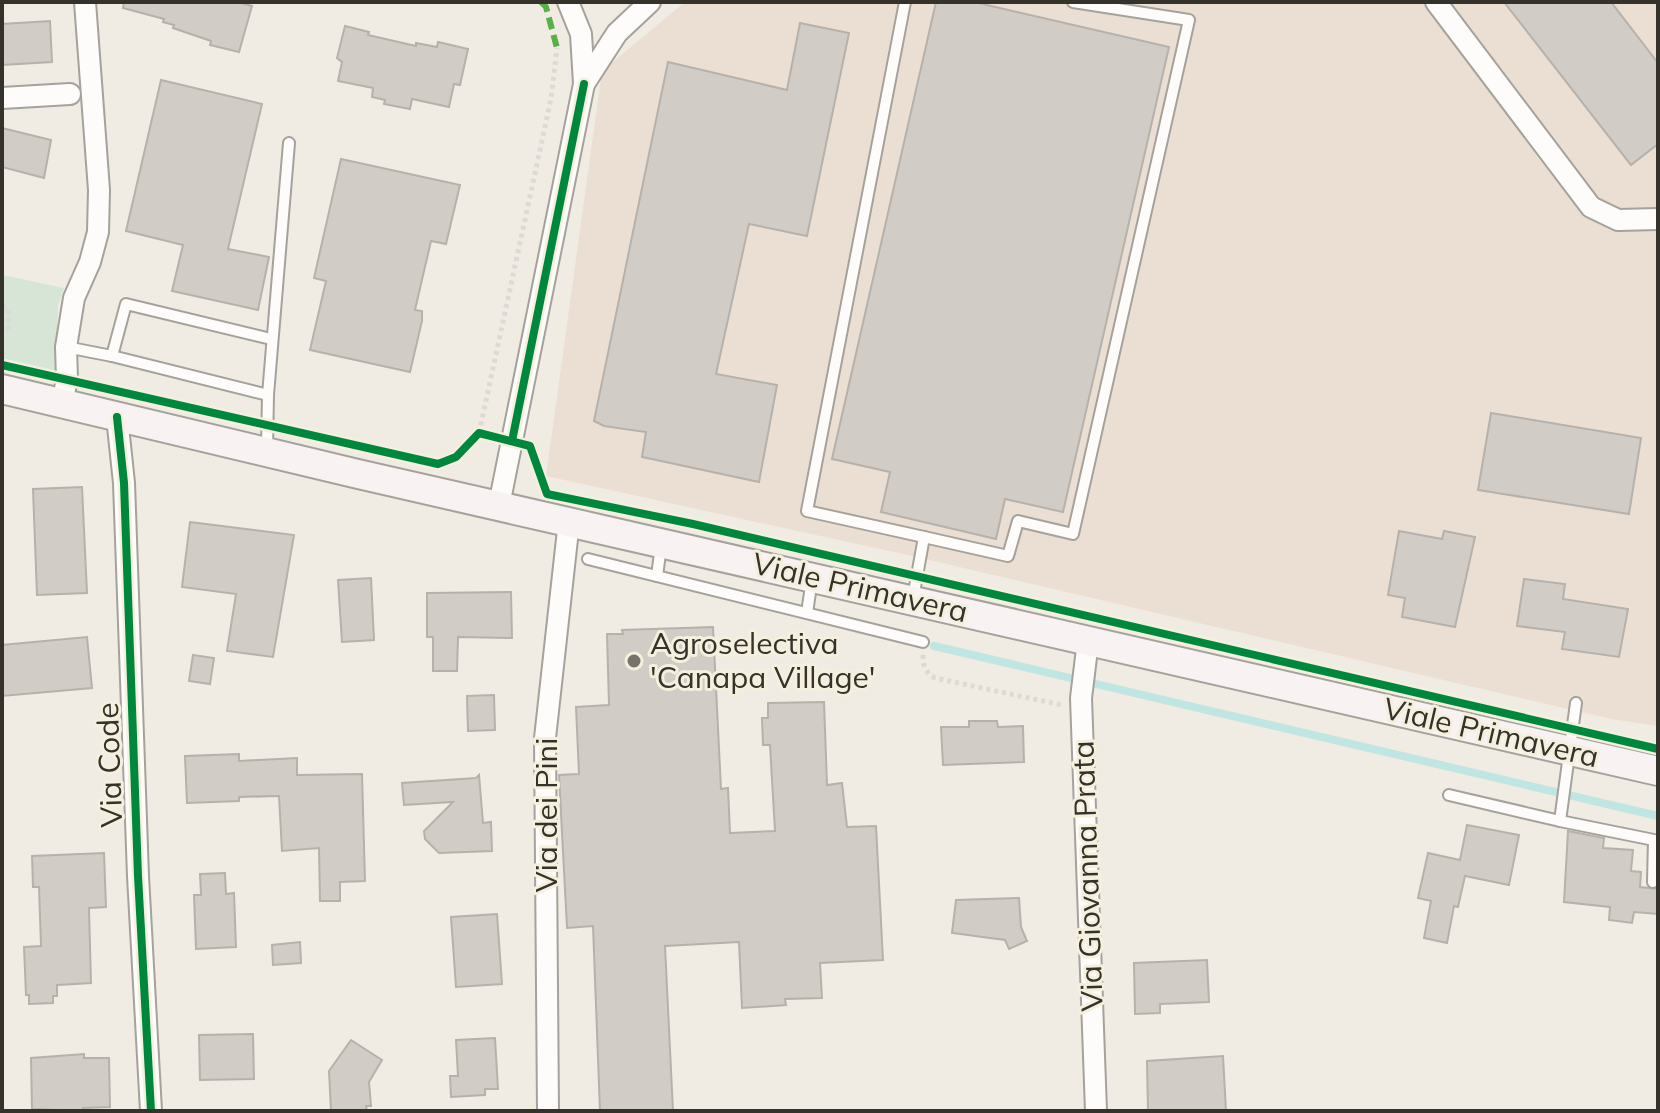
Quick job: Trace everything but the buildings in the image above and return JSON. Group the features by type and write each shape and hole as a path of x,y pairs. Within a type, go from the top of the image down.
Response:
{"main road":[{"name":"Viale Primavera","path":"2,389 912,600 1087,649 1569,759 1658,771"}],"street":[{"path":"62,403 74,298 90,262 98,232 99,190 85,2"},
{"path":"499,505 584,84 581,34 568,2"},
{"path":"584,84 617,33 650,2"},
{"path":"1436,2 1591,207 1618,220 1658,219"},
{"path":"2,98 70,94"},
{"name":"Via Code","path":"117,417 124,483 138,876 151,1111"},
{"name":"Via dei Pini","path":"548,1111 545,738 569,521"},
{"name":"Via Giovanna Prata","path":"1087,649 1081,702 1096,1111"}],"lane":[{"path":"905,2 807,511 1008,556 1018,521 1073,534 1189,20 1073,2"},
{"path":"267,452 271,339 289,143"},
{"path":"112,356 126,304 271,339"},
{"path":"66,347 268,395"},
{"path":"912,600 924,537"},
{"path":"657,576 661,542"},
{"path":"588,559 923,642"},
{"path":"807,613 813,577"},
{"path":"1561,816 1576,703"},
{"path":"1449,795 1561,816 1654,840 1653,882"}],"path":[{"path":"512,441 476,436 551,99 557,48"},
{"path":"2,306 8,308 8,328 2,327"},
{"path":"923,642 923,666 935,678 1061,705 1081,702"}],"shaded area":[{"path":"685,2 1658,2 1658,726 1611,719 921,558 546,476 602,71"}],"green space":[{"path":"2,275 64,288 58,305 56,371 2,358"}],"waterway":[{"path":"934,646 1658,816"}],"marked path":[{"path":"541,2 546,7 557,48"}],"cycle path":[{"path":"512,441 584,84"},
{"path":"2,365 438,464 456,457 479,433 530,446 547,494 693,524 1658,749"},
{"path":"117,417 124,483 138,876 151,1111"}],"place":[{"name":"Agroselectiva 'Canapa Village'","path":"634,661"}]}
